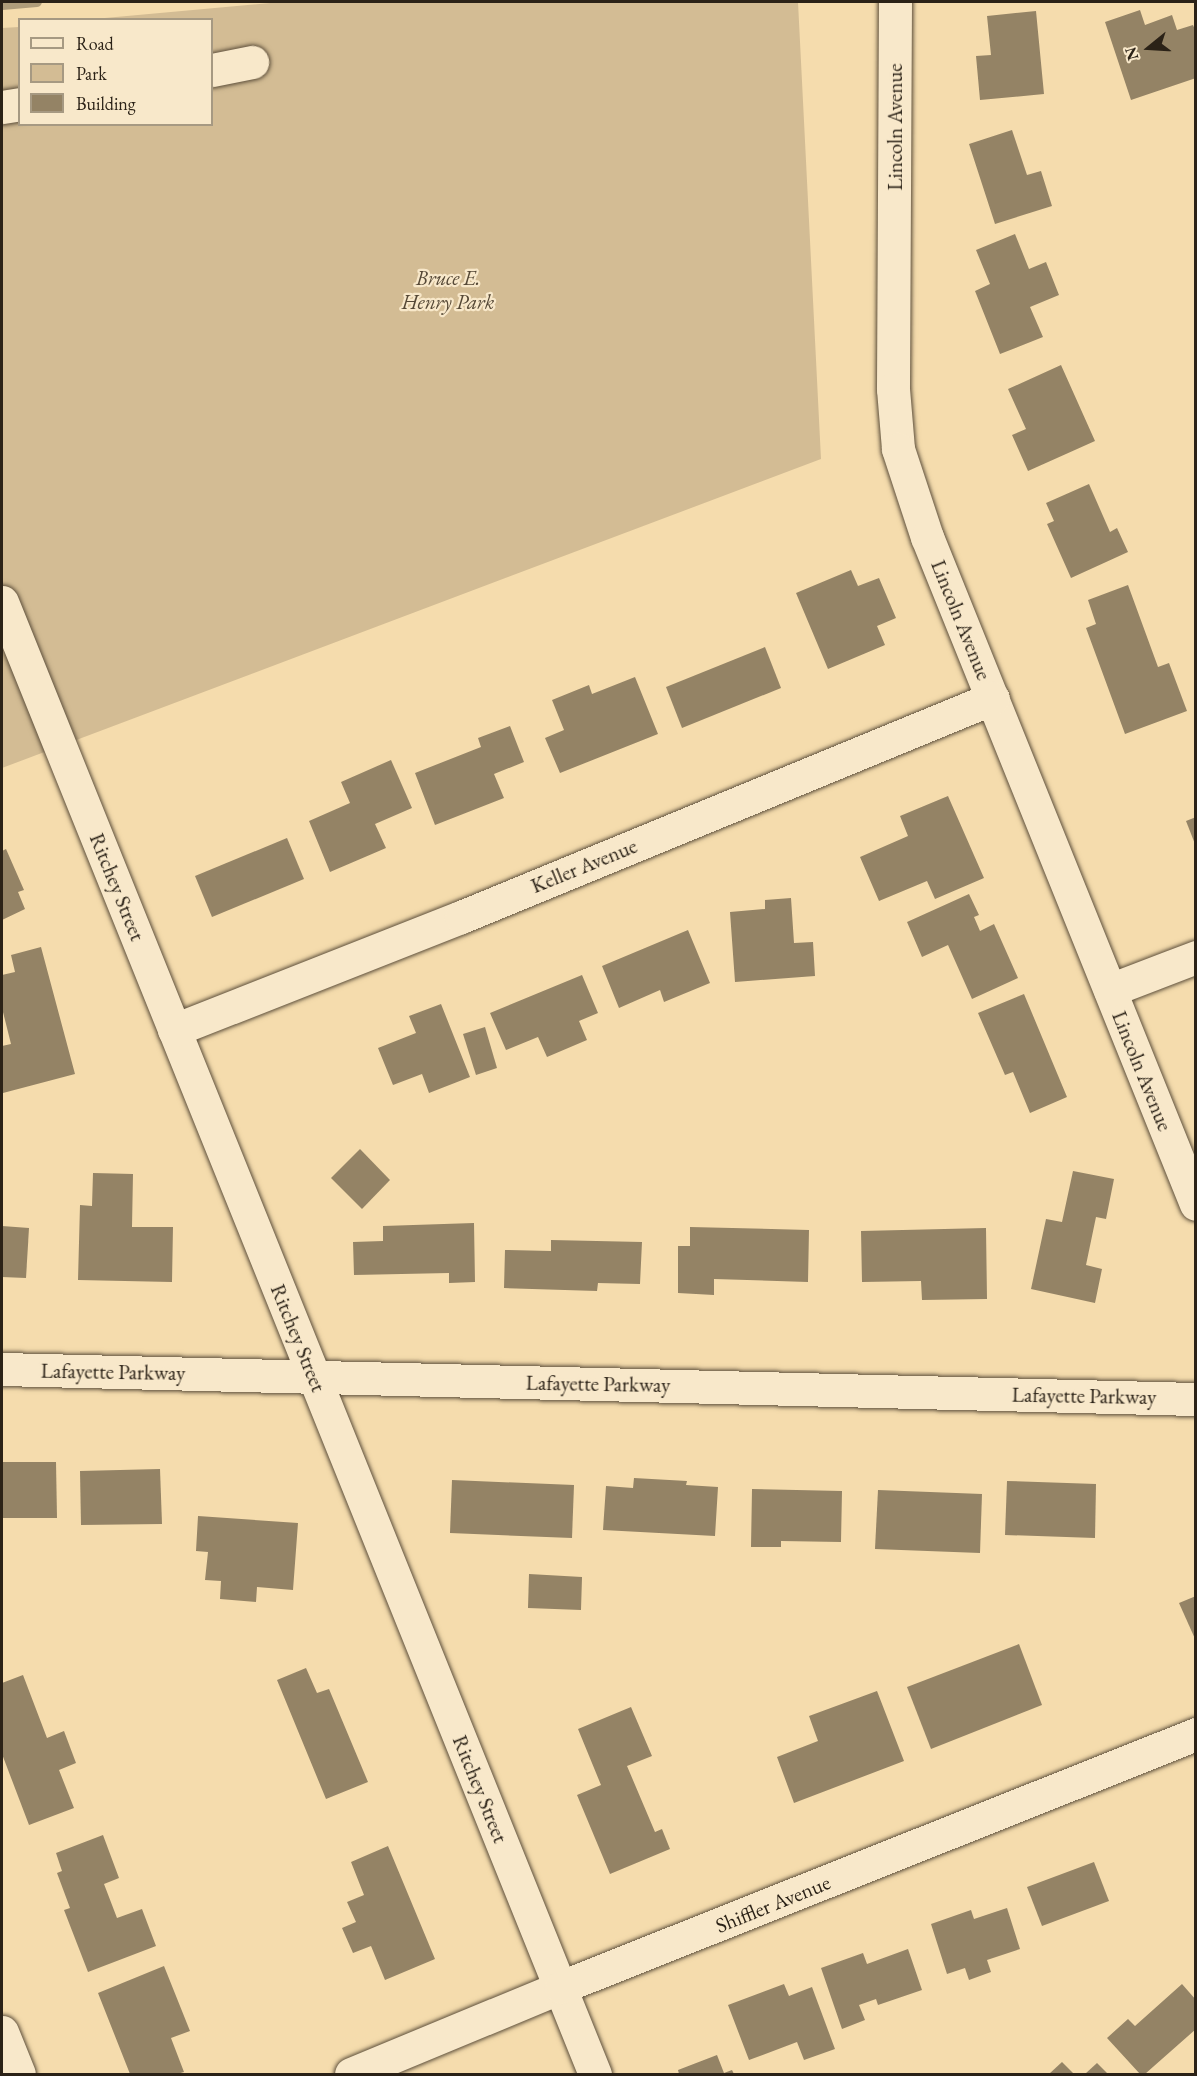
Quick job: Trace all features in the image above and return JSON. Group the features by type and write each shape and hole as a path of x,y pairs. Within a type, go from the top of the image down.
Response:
{"street":[{"name":"Lincoln Avenue","path":"895,2 893,389 898,449 927,537 1196,1204"},
{"path":"213,70 252,62"},
{"path":"2,107 18,104"},
{"name":"Ritchey Street","path":"2,602 595,2074"},
{"name":"Keller Avenue","path":"174,1030 461,916 993,698"},
{"path":"1110,990 1196,957"},
{"name":"Lafayette Parkway","path":"2,1369 1196,1399"},
{"name":"Shiffler Avenue","path":"351,2074 1196,1734"},
{"path":"2,2032 19,2074"}],"green space":[{"name":"Bruce E. Henry Park","path":"281,2 798,2 821,459 2,768 2,28 18,27 18,126 213,126 213,18 105,18"}],"building":[{"path":"1140,10 1145,25 1172,15 1177,30 1193,25 1196,32 1196,78 1131,100 1105,22"},
{"path":"1036,11 1044,94 980,100 976,56 991,55 987,16"},
{"path":"1012,130 1027,175 1041,171 1052,206 995,224 969,144"},
{"path":"1015,234 1029,269 1046,262 1059,295 1030,307 1043,337 1000,354 975,291 990,284 976,250"},
{"path":"1061,365 1095,441 1028,471 1012,435 1026,429 1008,389"},
{"path":"1089,484 1110,532 1117,528 1128,552 1071,578 1047,524 1054,521 1046,503"},
{"path":"851,570 858,586 879,578 896,618 877,626 885,645 828,669 796,593"},
{"path":"1128,585 1158,667 1169,663 1187,711 1125,734 1086,628 1096,624 1088,600"},
{"path":"765,647 781,688 682,728 666,687"},
{"path":"635,677 658,734 560,773 545,738 564,730 552,700 589,685 592,694"},
{"path":"510,726 524,762 494,774 504,798 435,825 415,773 481,747 478,738"},
{"path":"391,760 412,808 375,824 386,848 330,872 309,821 350,803 341,782"},
{"path":"948,796 984,878 935,899 927,881 879,901 860,857 908,836 900,816"},
{"path":"1196,817 1196,844 1195,844 1186,821"},
{"path":"287,838 304,879 212,917 195,876"},
{"path":"6,849 24,890 18,892 25,909 2,920 2,851"},
{"path":"969,894 979,915 974,917 980,931 994,924 1018,978 972,999 948,945 922,957 907,922"},
{"path":"791,898 794,943 813,942 815,976 735,982 730,912 765,909 765,900"},
{"path":"688,930 710,983 664,1002 660,990 619,1008 602,966"},
{"path":"41,947 75,1074 3,1093 2,1046 11,1044 2,1008 2,975 15,972 11,955"},
{"path":"582,975 598,1013 579,1021 587,1040 547,1057 538,1037 506,1050 490,1013"},
{"path":"1024,994 1067,1097 1030,1113 1013,1072 1005,1075 978,1013"},
{"path":"441,1004 470,1077 429,1093 422,1074 393,1085 378,1048 416,1033 409,1016"},
{"path":"485,1027 497,1068 476,1075 463,1034"},
{"path":"360,1149 390,1180 362,1209 331,1178"},
{"path":"1073,1171 1114,1179 1106,1219 1096,1217 1086,1265 1102,1269 1095,1303 1031,1289 1046,1219 1062,1222"},
{"path":"93,1173 133,1174 132,1227 173,1227 172,1282 78,1280 80,1205 92,1206"},
{"path":"474,1223 475,1282 449,1283 449,1273 354,1275 353,1242 383,1241 383,1226"},
{"path":"2,1226 29,1228 26,1278 2,1277"},
{"path":"690,1227 809,1230 808,1282 714,1279 714,1295 678,1293 678,1246 690,1246"},
{"path":"986,1228 987,1299 922,1300 921,1281 862,1282 861,1231"},
{"path":"551,1240 642,1242 640,1284 598,1283 597,1291 504,1288 505,1250 551,1251"},
{"path":"2,1462 56,1462 57,1518 2,1518"},
{"path":"160,1469 162,1524 81,1525 80,1471"},
{"path":"634,1478 687,1481 686,1485 718,1487 715,1536 603,1530 606,1486 633,1488"},
{"path":"452,1480 574,1485 572,1538 450,1533"},
{"path":"1007,1481 1096,1484 1095,1538 1005,1535"},
{"path":"752,1489 842,1491 841,1542 781,1541 781,1547 751,1547"},
{"path":"878,1490 982,1494 980,1553 875,1549"},
{"path":"198,1516 298,1523 293,1590 257,1587 256,1602 220,1599 221,1581 205,1580 208,1552 196,1551"},
{"path":"529,1574 582,1577 581,1610 528,1608"},
{"path":"1196,1596 1196,1641 1179,1603"},
{"path":"1019,1644 1042,1705 931,1749 907,1687"},
{"path":"306,1668 317,1693 329,1689 368,1782 326,1799 277,1680"},
{"path":"23,1675 47,1738 64,1731 76,1763 59,1770 74,1808 29,1825 2,1754 2,1683"},
{"path":"877,1691 904,1761 794,1803 777,1757 818,1741 809,1716"},
{"path":"631,1707 652,1756 627,1766 655,1832 662,1829 670,1849 610,1874 577,1795 601,1785 578,1729"},
{"path":"103,1835 119,1878 104,1884 117,1918 142,1909 156,1946 88,1972 64,1910 70,1908 57,1873 62,1871 56,1853"},
{"path":"388,1846 435,1959 385,1980 371,1946 353,1953 342,1928 356,1922 347,1902 364,1895 351,1862"},
{"path":"1094,1862 1109,1901 1042,1926 1027,1887"},
{"path":"1007,1908 1020,1949 987,1960 991,1972 969,1980 965,1968 947,1974 931,1924 971,1910 974,1919"},
{"path":"908,1949 922,1990 878,2005 876,1999 859,2005 865,2020 842,2029 821,1968 863,1953 867,1964"},
{"path":"164,1966 190,2031 171,2038 184,2072 130,2074 98,1993"},
{"path":"784,1984 789,1996 812,1987 835,2049 804,2060 797,2042 749,2060 728,2005"},
{"path":"1182,1984 1196,2000 1196,2029 1145,2074 1140,2074 1107,2038 1128,2019 1135,2026"},
{"path":"717,2055 724,2073 732,2070 734,2074 679,2074 678,2070"},
{"path":"1062,2062 1074,2074 1049,2074"},
{"path":"1097,2063 1108,2074 1085,2074"}],"waterway":[{"path":"2,5 37,2"}]}
